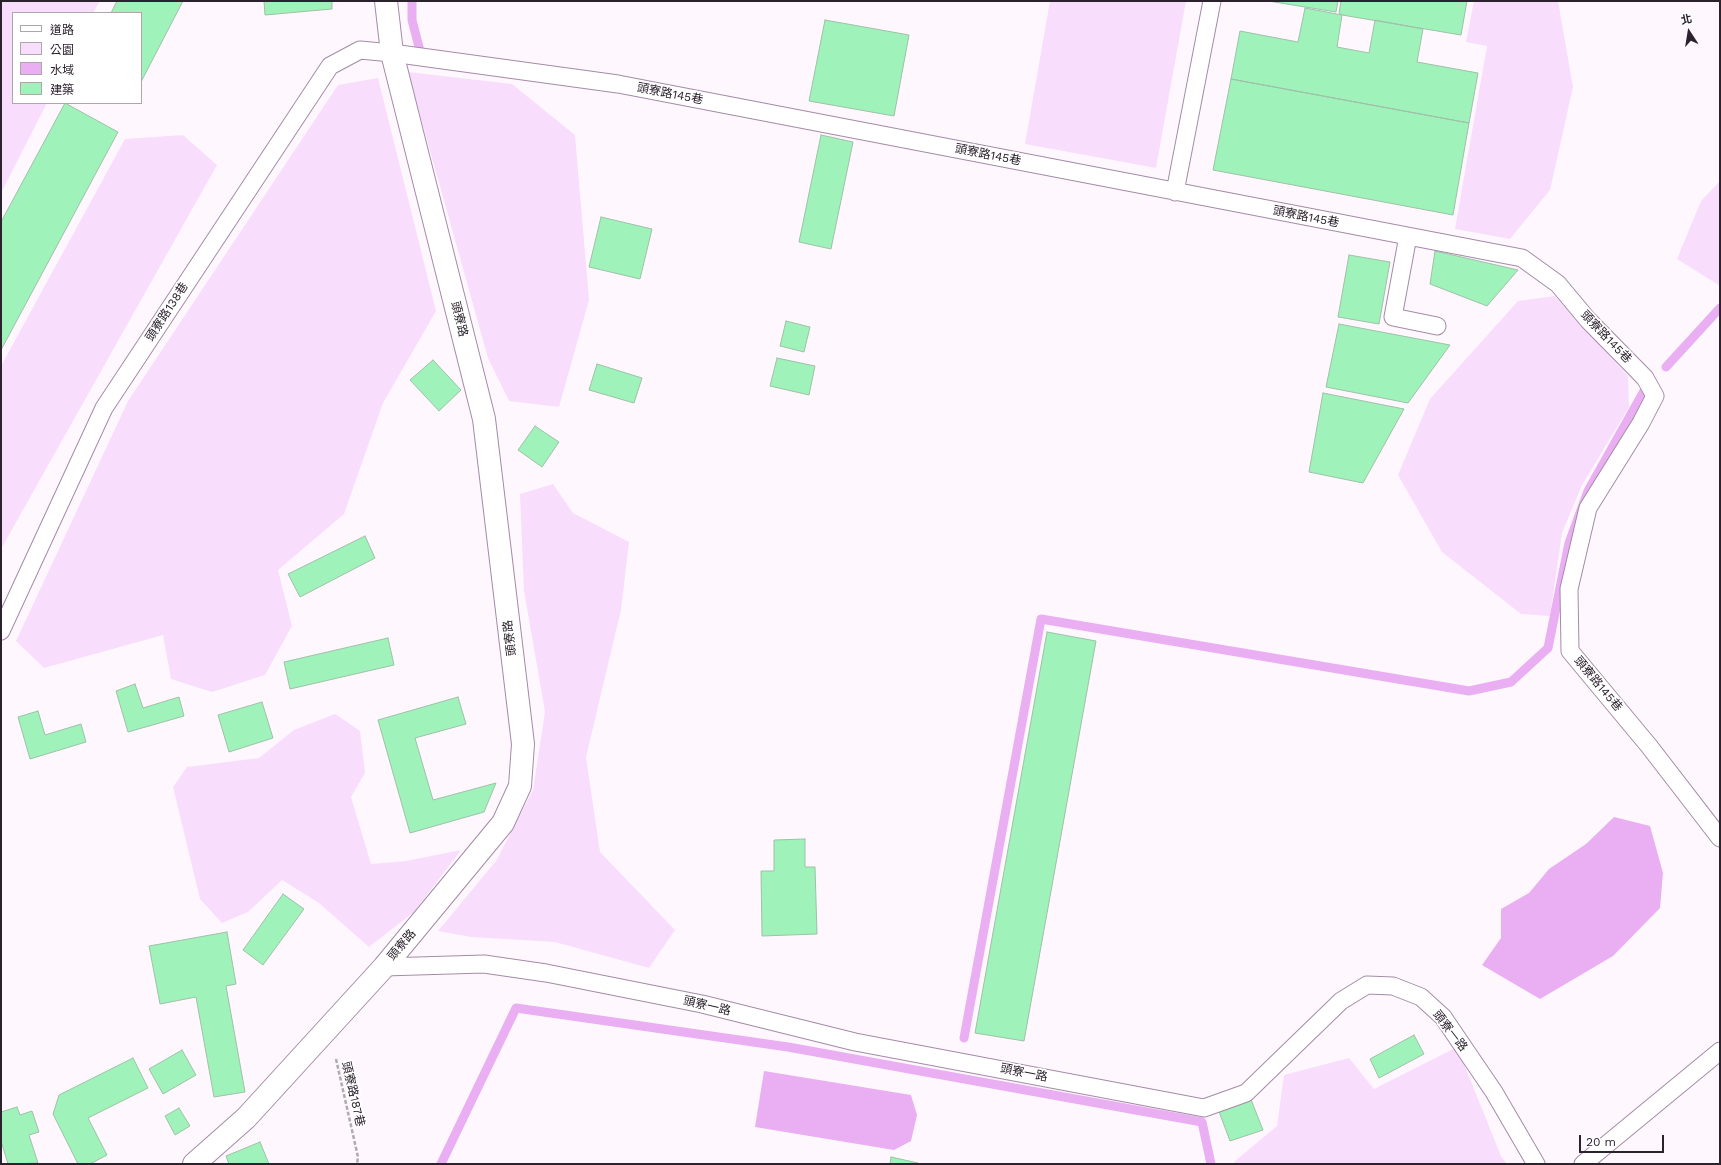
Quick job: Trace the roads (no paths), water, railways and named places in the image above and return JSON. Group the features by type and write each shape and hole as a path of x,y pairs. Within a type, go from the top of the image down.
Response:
{"street":[{"name":"頭寮路","path":"194,1164 246,1118 384,966 503,823 520,786 523,744 484,419 392,53 386,1"}],"lane":[{"path":"1175,192 1212,1"},
{"name":"頭寮路138巷","path":"1,631 104,408 330,66 360,50 392,53"},
{"name":"頭寮路145巷","path":"392,53 618,84 1522,258 1558,284 1588,320 1645,378 1655,396 1641,423 1588,508 1569,589 1570,651 1649,746 1720,838"},
{"path":"1408,236 1393,317 1437,326"},
{"name":"頭寮一路","path":"384,966 484,964 546,973 702,1004 855,1042 1204,1108 1246,1093 1341,1001 1367,985 1393,986 1421,997 1443,1017 1494,1092 1536,1164"},
{"path":"1583,1164 1720,1051"}],"water":[{"path":"1614,817 1650,826 1663,873 1660,908 1613,956 1540,999 1482,965 1501,938 1501,909 1529,893 1549,869 1586,844"},
{"path":"764,1071 911,1095 917,1115 911,1141 894,1150 755,1127"}],"waterway":[{"path":"412,1 412,20 420,51"},
{"path":"1666,367 1720,308"},
{"path":"964,1038 1041,619 1469,691 1511,682 1548,648 1569,543 1588,491 1644,391"},
{"path":"441,1164 516,1008 788,1047 1202,1122 1211,1164"}]}
